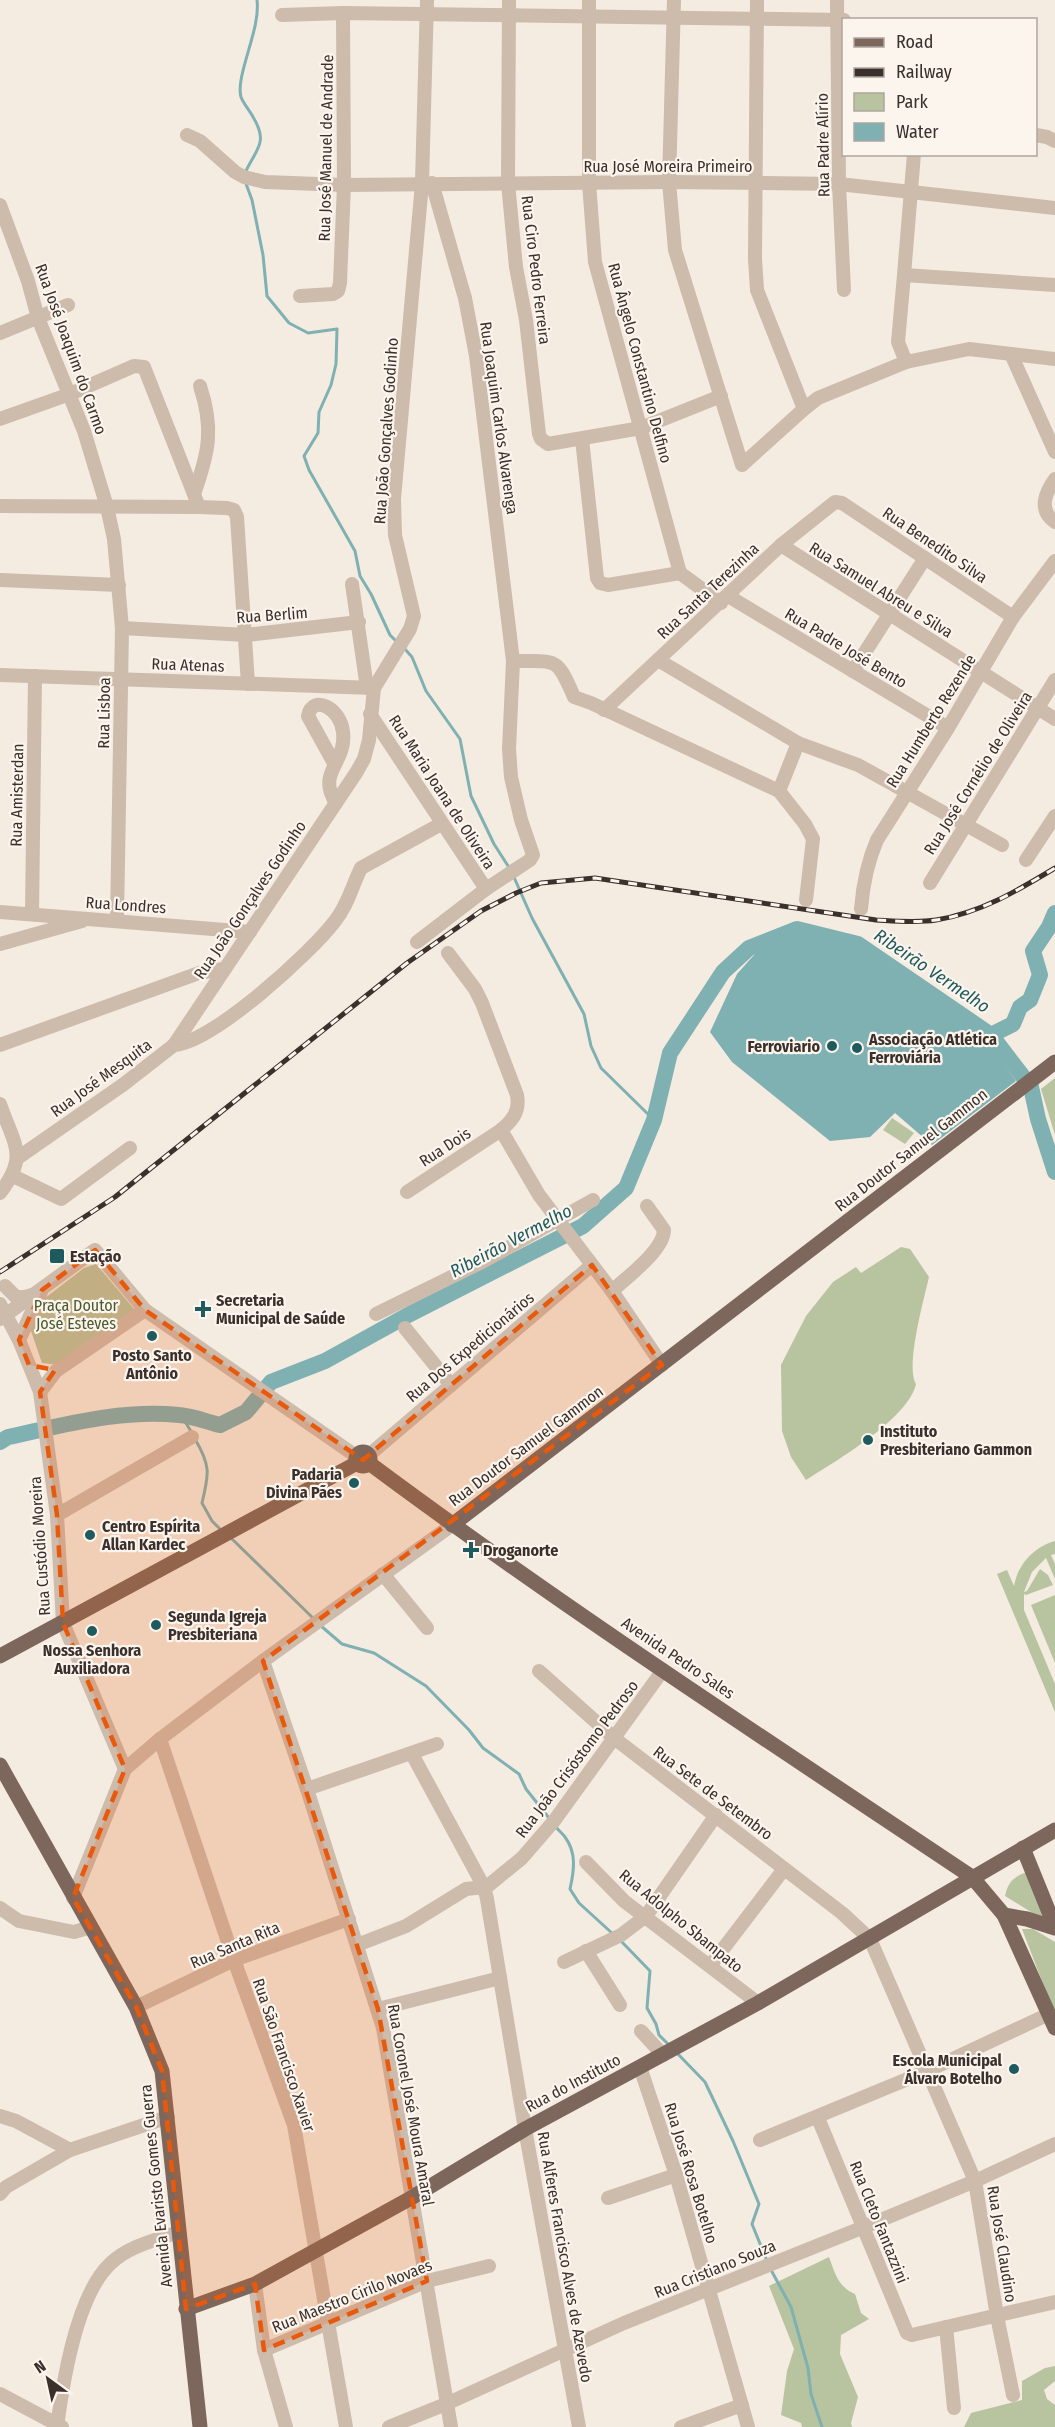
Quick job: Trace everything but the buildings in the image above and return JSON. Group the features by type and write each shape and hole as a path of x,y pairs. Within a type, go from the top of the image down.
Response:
{"main road":[{"name":"Rua Doutor Samuel Gammon","path":"452,1524 1055,1062"},
{"name":"Avenida Pedro Sales","path":"363,1459 452,1524 663,1670 972,1877 1004,1915 1052,2021"},
{"path":"0,1656 363,1459"},
{"name":"Avenida Evaristo Gomes Guerra","path":"0,1765 136,2007 162,2072 200,2427"},
{"name":"Rua do Instituto","path":"186,2309 255,2284 314,2252 411,2198 525,2129 565,2110 758,2003 1055,1830"},
{"path":"1023,1848 1055,1928"},
{"path":"1004,1915 1027,1919 1055,1928"}],"street":[{"name":"Rua João Gonçalves Godinho","path":"174,1045 364,759 369,740 371,688 410,629 414,616 395,535 394,499 427,183 427,0"},
{"name":"Rua Ciro Pedro Ferreira","path":"509,0 508,183 516,267 526,320 538,434 548,444 641,428 721,396"},
{"name":"Rua Ângelo Constantino Delfino","path":"589,0 589,183 595,262 680,573"},
{"path":"674,0 669,182 675,250 742,465 818,398 906,362 969,349 1055,359"},
{"path":"757,0 755,259 757,290 804,409"},
{"name":"Rua Padre Alírio","path":"837,0 840,20 839,184 844,290"},
{"path":"282,15 343,13 840,20"},
{"name":"Rua José Manuel de Andrade","path":"300,296 335,294 340,283 344,185 343,13"},
{"name":"Rua José Moreira Primeiro","path":"187,135 200,141 244,177 280,183 344,185 669,182 839,184 1055,208"},
{"path":"1037,135 1055,141"},
{"path":"906,362 898,342 914,156"},
{"name":"Rua Joaquim Carlos Alvarenga","path":"427,183 465,298 476,356 513,661 509,749 511,777 520,820 533,855 526,863 486,889"},
{"name":"Rua José Joaquim do Carmo","path":"0,205 28,281 38,318 70,394 107,507"},
{"path":"904,275 1055,285"},
{"path":"0,333 68,305"},
{"path":"1011,354 1055,452"},
{"path":"0,419 70,394 134,366 144,367 196,500"},
{"path":"196,500 208,450 209,432 208,411 200,386"},
{"path":"582,439 597,578 600,583 608,585 680,573 724,599"},
{"path":"1055,478 1044,497 1046,511 1055,522"},
{"path":"0,506 107,507 196,500 235,512 248,684"},
{"name":"Rua Santa Terezinha","path":"604,710 781,546 828,506 838,502"},
{"name":"Rua Benedito Silva","path":"838,502 1013,617"},
{"name":"Rua Lisboa","path":"107,507 114,539 122,628 117,920"},
{"name":"Rua Samuel Abreu e Silva","path":"781,546 1055,719"},
{"path":"853,671 925,558"},
{"name":"Rua Humberto Rezende","path":"861,909 869,857 877,840 948,728 1013,617 1055,561"},
{"path":"0,580 118,585"},
{"path":"352,584 371,688"},
{"name":"Rua Padre José Bento","path":"724,599 853,671 948,728"},
{"name":"Rua Berlim","path":"122,628 246,635 359,622"},
{"path":"658,660 798,743 858,765 1002,845"},
{"path":"513,661 557,664 562,669 574,697 779,791 805,824 813,839 806,900"},
{"name":"Rua Atenas","path":"0,675 371,688"},
{"name":"Rua Amisterdan","path":"32,914 35,676"},
{"name":"Rua José Cornélio de Oliveira","path":"930,883 964,824 1055,680"},
{"name":"Rua Maria Joana de Oliveira","path":"370,714 486,889"},
{"path":"779,791 798,743"},
{"path":"335,765 328,780 328,787 336,803"},
{"path":"1026,860 1051,826 1055,816"},
{"name":"Rua José Mesquita","path":"19,1157 124,1084 174,1045 182,1045 199,1037 247,1004 294,964 335,922 348,903 358,873 365,864 441,824"},
{"path":"417,942 486,889"},
{"name":"Rua Londres","path":"0,912 250,932"},
{"path":"0,944 87,920"},
{"path":"448,953 475,989 518,1095 518,1108 515,1116 501,1130 558,1222 612,1290 662,1365"},
{"path":"0,1045 199,973 223,969"},
{"path":"0,1104 19,1157 13,1176 0,1193"},
{"name":"Rua Dois","path":"407,1192 501,1130"},
{"path":"13,1176 61,1199 130,1148"},
{"path":"376,1314 558,1222 593,1200"},
{"path":"612,1290 638,1268 664,1237 664,1230 647,1206"},
{"name":"Avenida Pedro Sales","path":"42,1290 95,1250 146,1310 363,1459"},
{"name":"Rua Dos Expedicionários","path":"363,1459 592,1265"},
{"path":"5,1286 10,1293 21,1298 42,1290"},
{"path":"2,1313 42,1290"},
{"path":"19,1340 42,1290"},
{"path":"40,1392 56,1371 146,1310"},
{"name":"Rua Custódio Moreira","path":"2,1313 19,1340 40,1392 57,1515 63,1623 125,1769"},
{"path":"405,1328 451,1385"},
{"path":"29,1365 56,1371"},
{"path":"57,1515 192,1437"},
{"name":"Rua Doutor Samuel Gammon","path":"74,1898 125,1769 160,1739 263,1661 452,1524"},
{"path":"383,1574 427,1628"},
{"name":"Rua Coronel José Moura Amaral","path":"263,1661 378,2009 451,2427"},
{"name":"Rua João Crisóstomo Pedroso","path":"357,1945 406,1926 466,1888 484,1887 504,1874 538,1842 663,1670"},
{"name":"Rua Sete de Setembro","path":"539,1671 614,1738 842,1913 870,1939"},
{"name":"Rua São Francisco Xavier","path":"160,1739 234,1960 294,2125 314,2252 329,2323 346,2427"},
{"path":"306,1789 437,1744"},
{"name":"Rua Alferes Francisco Alves de Azevedo","path":"412,1754 484,1887 579,2427"},
{"path":"564,1962 621,1935 646,1916 716,1815"},
{"name":"Rua Adolpho Sbampato","path":"586,1862 624,1901 758,2003"},
{"path":"710,1966 784,1869"},
{"path":"0,1908 19,1922 74,1932 91,1927"},
{"name":"Rua Santa Rita","path":"136,2007 234,1960 349,1919"},
{"name":"Rua José Claudino","path":"870,1939 975,2181 997,2316 1013,2395"},
{"path":"586,1951 620,2006"},
{"path":"378,2009 500,1978"},
{"path":"760,2140 1052,2021"},
{"path":"641,2031 663,2055"},
{"name":"Rua José Rosa Botelho","path":"640,2067 676,2175 748,2427"},
{"path":"0,2116 16,2121 70,2150"},
{"path":"0,2194 6,2187 70,2150 168,2117"},
{"name":"Rua Cleto Fantazzini","path":"818,2118 905,2330 912,2335 946,2327"},
{"name":"Rua Cristiano Souza","path":"389,2427 446,2404 624,2324 975,2181 1055,2144"},
{"path":"608,2198 676,2175"},
{"path":"0,2394 59,2426 75,2333 92,2288 111,2263 129,2250 178,2232"},
{"name":"Rua Maestro Cirilo Novaes","path":"264,2350 427,2281 489,2266"},
{"path":"255,2284 264,2350 286,2427"},
{"path":"954,2408 946,2327 1055,2302"},
{"path":"681,2427 742,2404"}],"highlighted area":[{"path":"95,1250 145,1310 363,1460 592,1265 662,1365 263,1661 378,2009 427,2281 264,2350 255,2284 186,2309 162,2071 136,2007 73,1898 125,1769 63,1623 57,1515 40,1392 55,1370 29,1365 19,1340 42,1290"}],"green space":[{"path":"1055,1078 1055,1135 1041,1089"},
{"path":"892,1118 914,1133 905,1144 883,1130"},
{"path":"901,1247 910,1249 929,1277 914,1348 913,1375 916,1384 900,1411 886,1425 852,1451 806,1480 791,1457 782,1431 781,1365 806,1316 833,1282 856,1267 861,1273"},
{"name":"Praça Doutor José Esteves","path":"96,1264 135,1310 59,1365 42,1363 29,1325 36,1305 84,1268"},
{"path":"1055,1541 1055,1554 1051,1555 1055,1564 1055,1579 1046,1558 1032,1572 1024,1592 1027,1591 1040,1569 1048,1575 1053,1585 1024,1594 1024,1610 1055,1684 1055,1712 997,1574 1007,1570 1014,1586 1019,1571 1028,1558 1040,1547"},
{"path":"1055,1595 1055,1663 1031,1605"},
{"path":"1027,1872 1047,1922 1005,1896 1012,1881"},
{"path":"1022,1929 1033,1929 1055,1942 1055,2015"},
{"path":"829,2257 838,2279 845,2288 855,2294 861,2313 869,2319 841,2335 840,2354 858,2397 852,2427 802,2427 801,2423 781,2415 787,2371 794,2349 769,2286"},
{"path":"1055,2366 1055,2381 1044,2390 1047,2399 1055,2405 1055,2427 964,2427 971,2413 1022,2400 1022,2381 1045,2368"}],"water":[{"name":"Associação Atlética Ferroviária","path":"798,934 847,945 982,1034 1016,1081 932,1145 895,1113 870,1137 830,1141 732,1062 710,1032 737,974 762,946"}],"waterway":[{"path":"245,173 257,152 260,140 258,126 241,97 240,88 255,24 257,0"},
{"path":"245,181 252,200 263,255 267,296 289,323 308,333 337,329 336,364 331,385 319,412 318,433 304,456 309,470 355,551 360,576 390,635 397,642"},
{"path":"404,648 412,657 426,691 460,739 471,796 494,844 510,869"},
{"path":"513,875 532,918 584,1014 591,1046 601,1068 654,1120"},
{"name":"Ribeirão Vermelho","path":"0,1442 8,1437 71,1423 136,1414 184,1416 220,1425 246,1412 271,1382 325,1361 410,1314 583,1226 626,1188 654,1120 670,1053 723,972 749,948 797,929 858,944 991,1035 1013,1024 1020,1007 1030,1000 1040,975 1033,951 1049,927 1055,913"},
{"name":"Ribeirão Vermelho","path":"991,1035 1031,1087 1038,1119 1055,1172"},
{"path":"181,1415 192,1433"},
{"path":"195,1439 204,1456 207,1470 202,1503 212,1521 221,1530"},
{"path":"231,1538 314,1619"},
{"path":"321,1626 342,1644 374,1653 426,1686 469,1730 483,1748 519,1774 526,1789 549,1818"},
{"path":"555,1826 569,1843 573,1856 570,1889 579,1903 613,1934"},
{"path":"620,1940 650,1971 647,2008 659,2035 670,2046"},
{"path":"676,2052 705,2082 733,2141 759,2204 752,2224 767,2261"},
{"path":"770,2268 791,2307 808,2368 811,2394 822,2427"}],"railway":[{"path":"0,1272 115,1197 407,963 481,911 541,883 595,878 876,920 906,922 952,917 983,907 1055,868"}],"place":[{"name":"Ferroviario","path":"832,1046"},
{"name":"Associação Atlética Ferroviária","path":"857,1048"},
{"name":"Estação","path":"57,1256"},
{"name":"Secretaria Municipal de Saúde","path":"203,1309"},
{"name":"Posto Santo Antônio","path":"152,1336"},
{"name":"Instituto Presbiteriano Gammon","path":"868,1440"},
{"name":"Padaria Divina Pães","path":"354,1483"},
{"name":"Centro Espírita Allan Kardec","path":"90,1535"},
{"name":"Droganorte","path":"471,1550"},
{"name":"Segunda Igreja Presbiteriana","path":"156,1625"},
{"name":"Nossa Senhora Auxiliadora","path":"92,1631"},
{"name":"Escola Municipal Álvaro Botelho","path":"1014,2069"}]}
